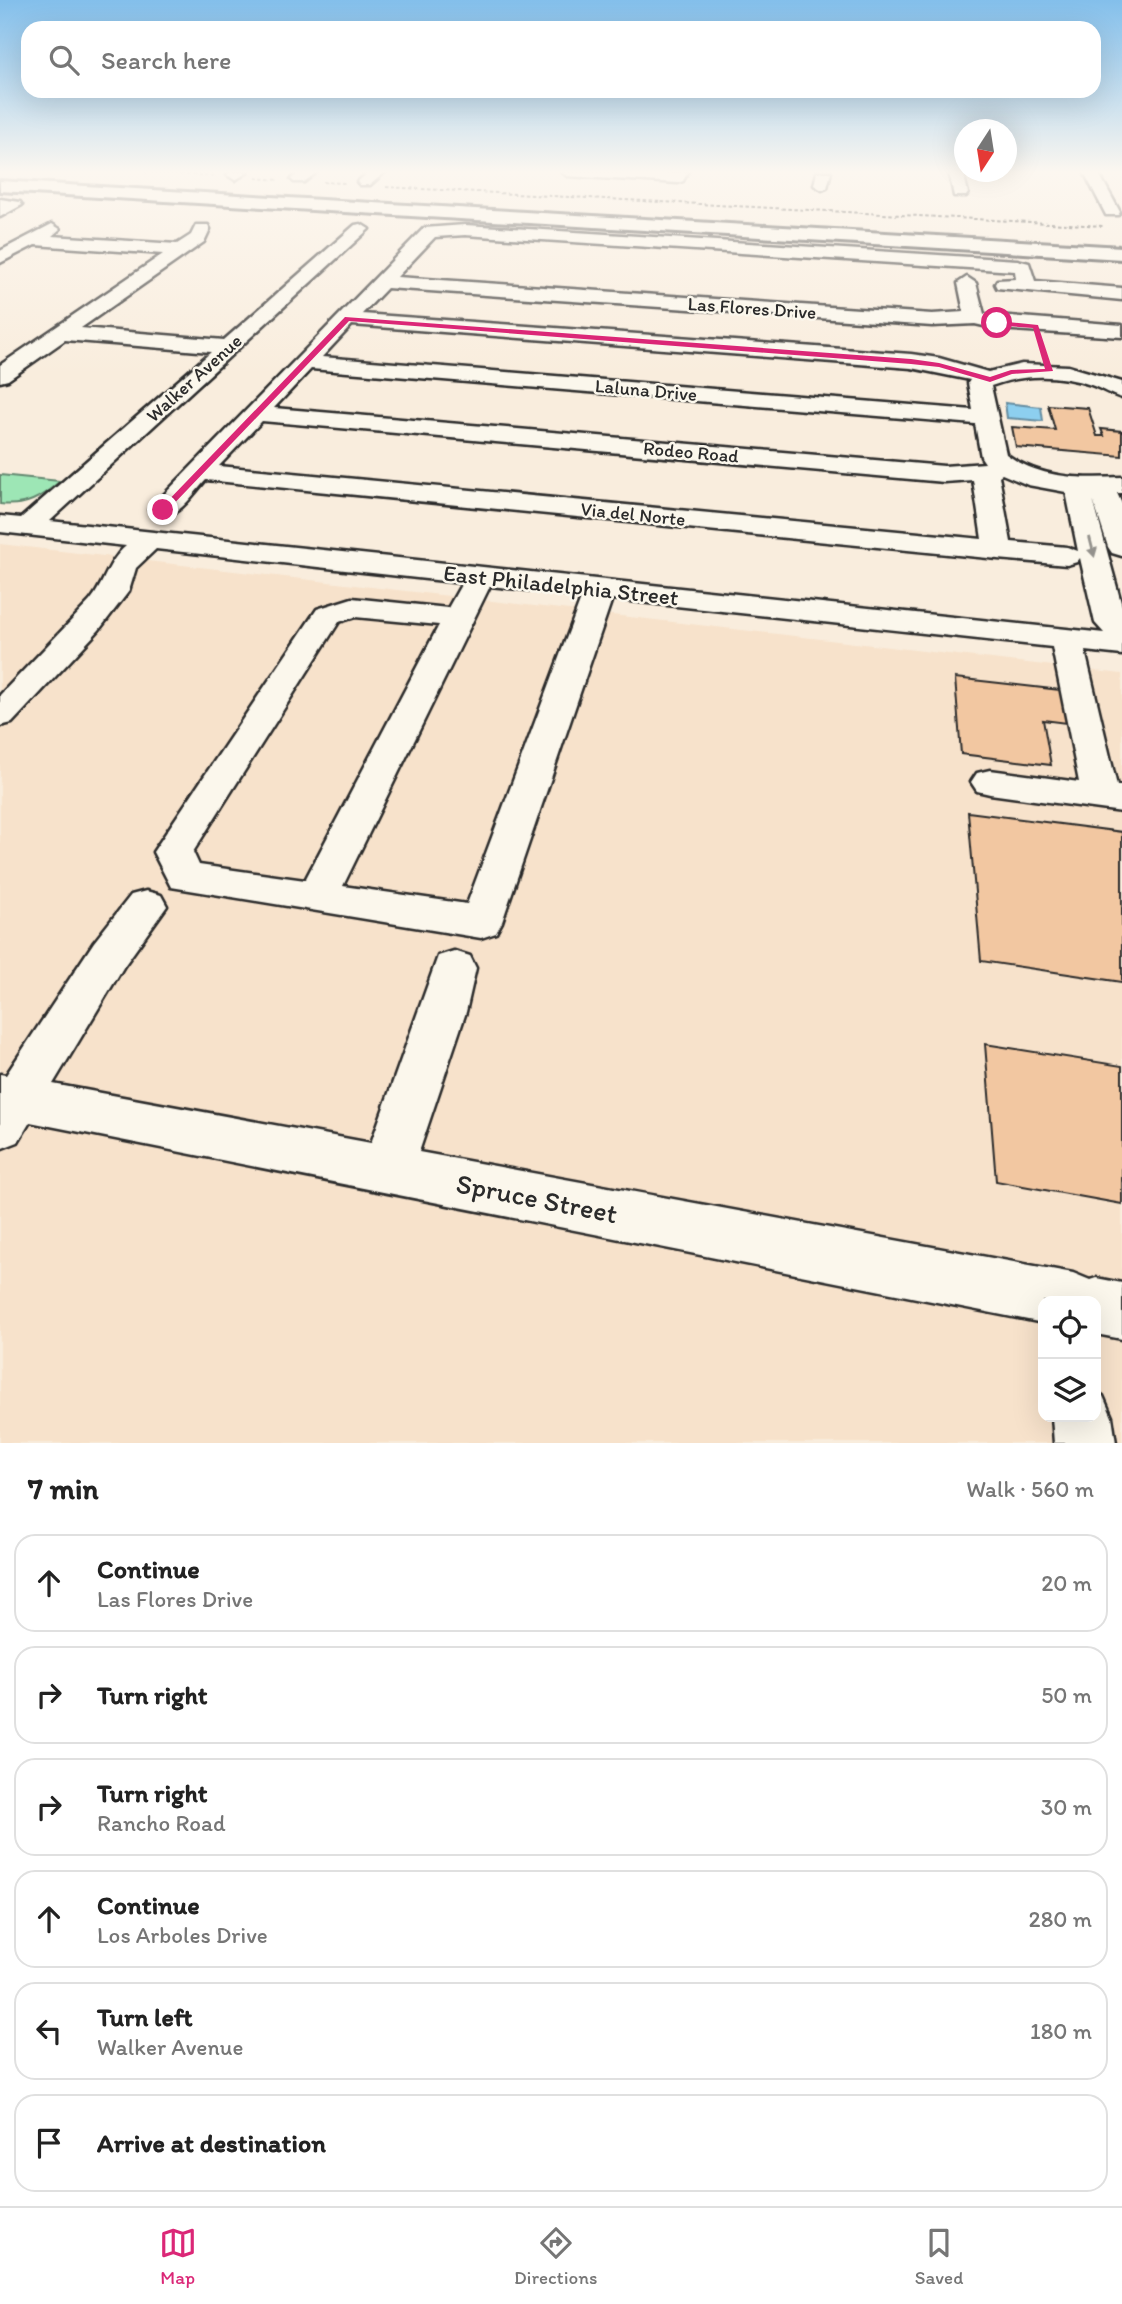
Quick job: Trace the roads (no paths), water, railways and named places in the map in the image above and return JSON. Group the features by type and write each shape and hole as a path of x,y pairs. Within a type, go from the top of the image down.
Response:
{"highway":[{"path":"887,239 1122,253"},
{"path":"1031,248 1122,260"}],"street":[{"path":"0,375 196,239"},
{"name":"Walker Avenue","path":"13,525 230,347 350,239"},
{"path":"163,510 414,249 443,239"},
{"path":"616,239 907,257 1025,276 1090,292 1122,294"},
{"path":"0,258 32,240 180,250"},
{"path":"975,318 961,283 1025,276"},
{"name":"Las Flores Drive","path":"382,282 932,320 975,318 997,323 1079,330 1112,329"},
{"path":"1090,292 1112,329"},
{"path":"348,319 911,361 939,365 990,379"},
{"path":"1036,326 1050,371"},
{"path":"61,333 230,347"},
{"name":"Laluna Drive","path":"305,362 986,418"},
{"path":"998,550 994,457 979,383 1011,372 1050,371 1095,379 1121,389"},
{"name":"Rodeo Road","path":"256,413 944,474 994,468 1090,488 1122,485"},
{"name":"Via del Norte","path":"200,472 1067,556"},
{"path":"1122,547 1106,496 1090,488 1078,494 1111,623 1122,633"},
{"name":"East Philadelphia Street","path":"13,525 1122,645"},
{"path":"0,715 115,590 119,573 127,561 150,540"},
{"path":"317,897 480,576"},
{"path":"458,618 352,607 328,616 173,852 185,877 481,922 600,589"},
{"path":"990,782 1111,798 1066,639"},
{"path":"6,1107 109,954 146,906"},
{"path":"387,1169 443,1012 454,968"},
{"name":"Spruce Street","path":"6,1107 387,1169 1045,1296"},
{"name":"Spruce Street","path":"1101,1307 1122,1311"},
{"path":"1083,1422 1085,1443"}],"water":[{"path":"1005,403 1041,407 1043,421 1007,418"}]}
